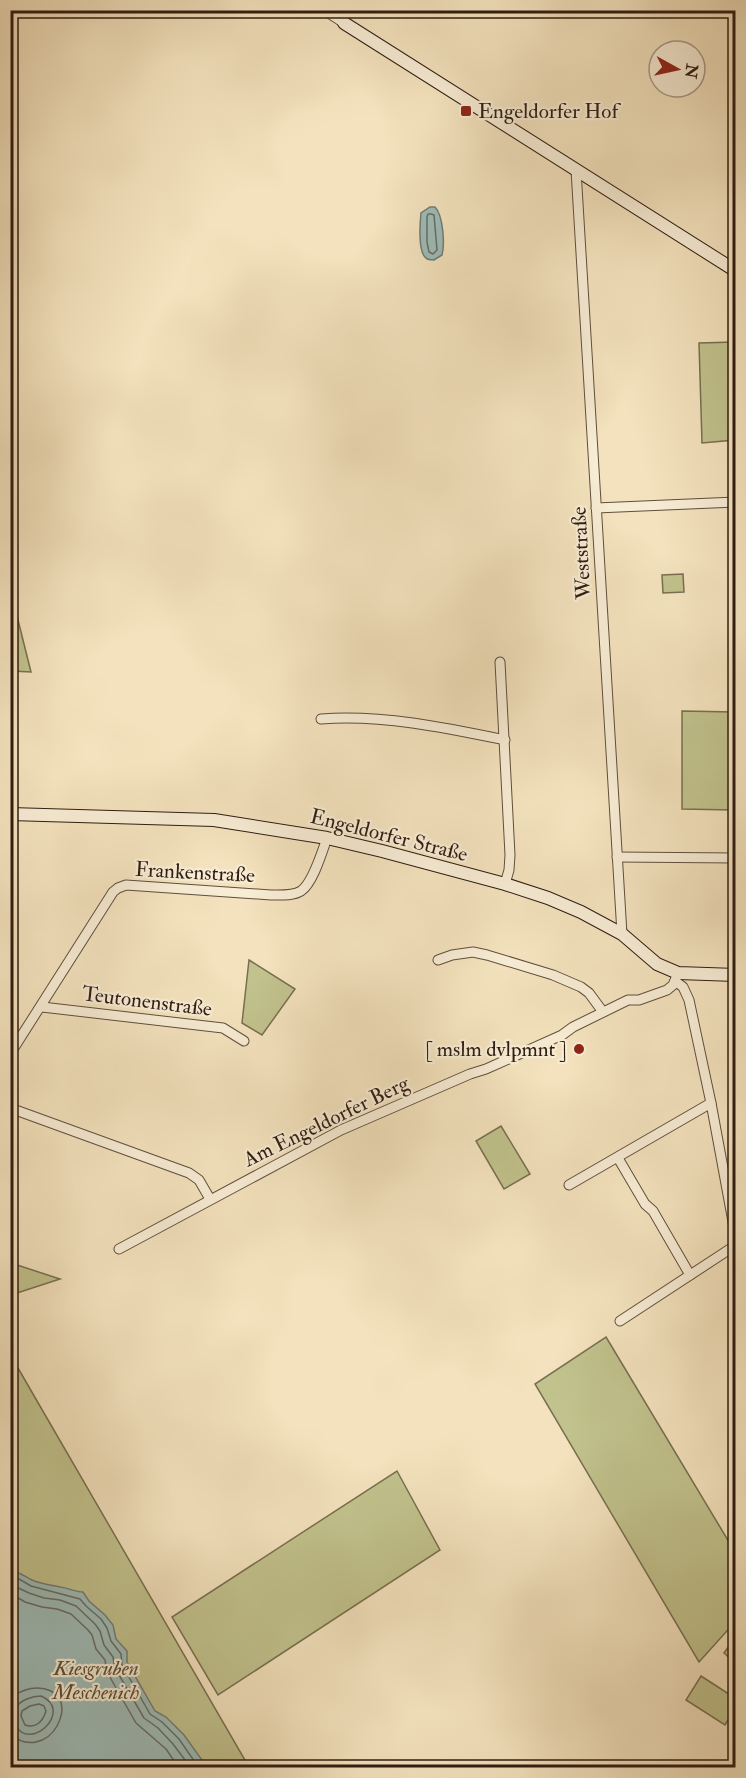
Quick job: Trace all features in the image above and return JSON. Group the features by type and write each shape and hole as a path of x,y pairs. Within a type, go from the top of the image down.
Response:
{"street":[{"path":"324,10 735,271"},
{"name":"Weststraße","path":"576,170 622,934"},
{"path":"596,508 735,502"},
{"path":"500,662 510,855 505,884"},
{"path":"321,719 351,718 434,726 505,740"},
{"name":"Engeldorfer Straße","path":"10,814 214,820 327,838 505,884 548,898 581,912 622,934 657,964 677,977 735,975"},
{"name":"Frankenstraße","path":"10,1054 113,892 118,888 126,885 271,895 293,894 301,891 309,883 327,838"},
{"path":"617,857 735,858"},
{"path":"438,960 473,952 553,975 581,987 589,993 603,1012"},
{"path":"677,977 689,1000 711,1103 735,1238"},
{"name":"Am Engeldorfer Berg","path":"119,1249 341,1130 470,1074 486,1070 562,1035 573,1027 628,1000 639,1000 667,990 677,977"},
{"name":"Teutonenstraße","path":"42,1007 223,1028 244,1041"},
{"path":"569,1185 711,1103"},
{"path":"10,1108 189,1173 199,1180 210,1200"},
{"path":"618,1158 645,1204 653,1211 690,1275"},
{"path":"620,1321 735,1245"}],"green space":[{"path":"735,342 735,440 702,443 699,343"},
{"path":"683,574 684,592 663,593 662,575"},
{"path":"11,592 31,672 11,671"},
{"path":"682,711 734,712 733,810 682,809"},
{"path":"249,960 295,989 262,1035 242,1023"},
{"path":"501,1126 530,1174 504,1189 476,1141"},
{"path":"11,1263 60,1279 11,1295"},
{"path":"606,1337 735,1552 735,1622 699,1662 535,1384"},
{"name":"Kiesgruben Meschenich","path":"11,1356 249,1767 11,1767"},
{"path":"397,1471 440,1550 218,1695 172,1617"},
{"path":"735,1638 735,1663 724,1653"},
{"path":"701,1676 735,1698 735,1708 725,1725 686,1700"}],"water":[{"path":"430,207 435,207 438,211 442,223 442,255 434,260 425,257 420,242 421,213"},
{"path":"10,1570 32,1580 83,1592 113,1625 116,1639 127,1651 127,1662 155,1711 166,1717 184,1735 205,1767 11,1767"}],"place":[{"name":"Engeldorfer Hof","path":"466,111"},
{"name":"[ mslm dvlpmnt ]","path":"579,1049"}]}
